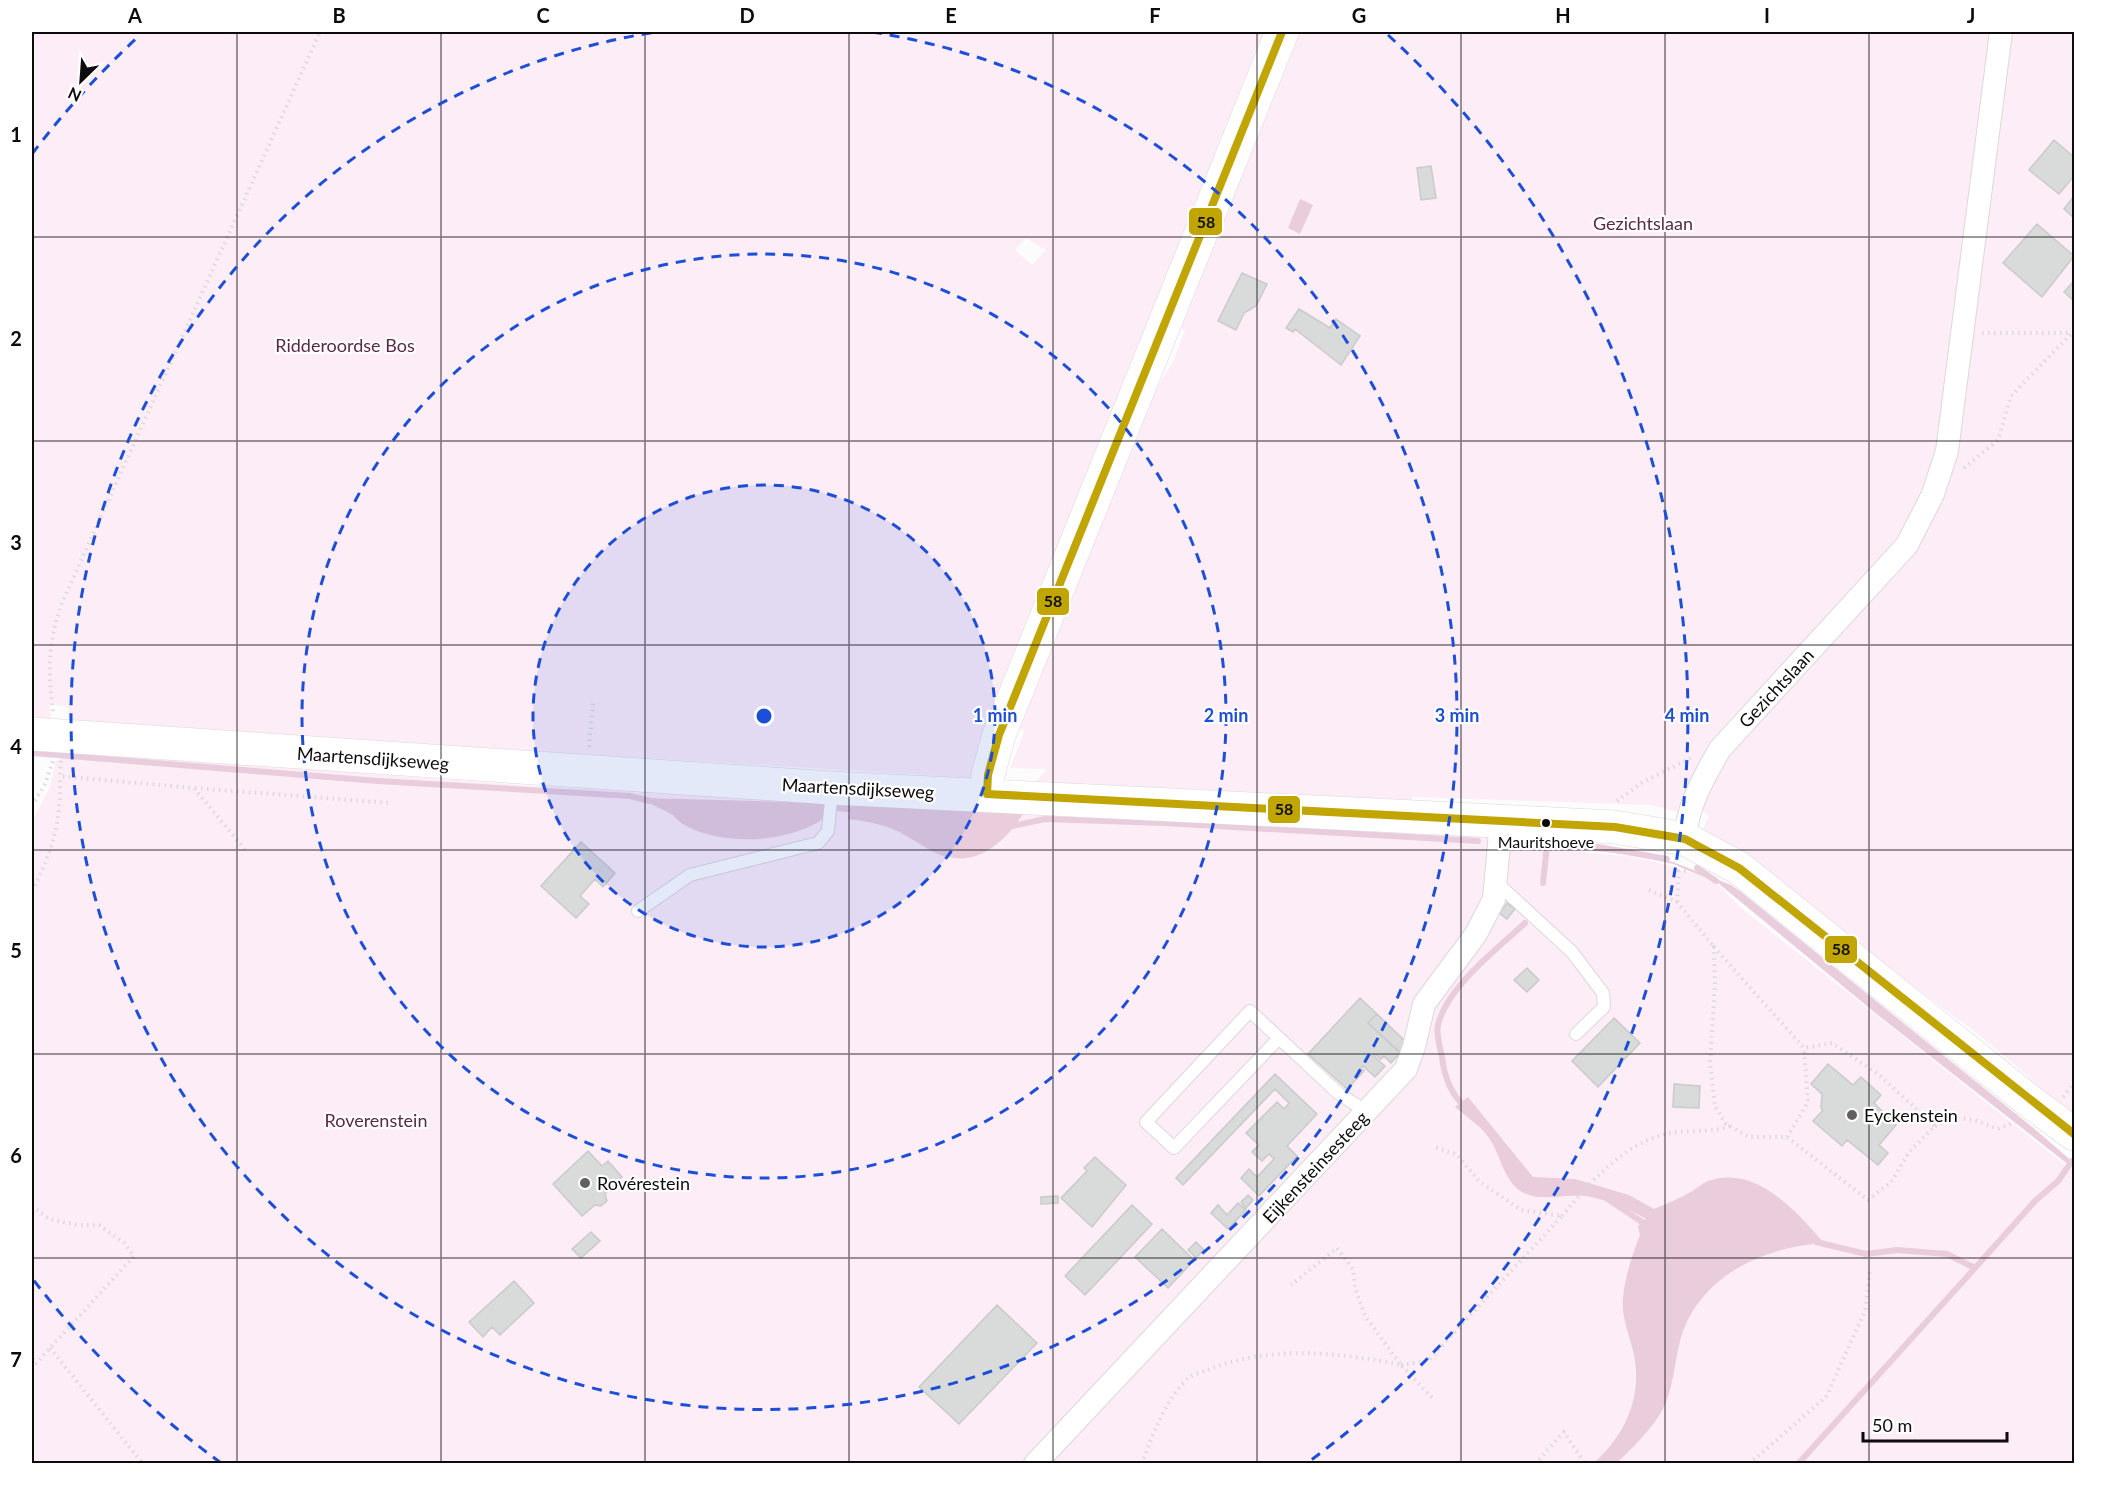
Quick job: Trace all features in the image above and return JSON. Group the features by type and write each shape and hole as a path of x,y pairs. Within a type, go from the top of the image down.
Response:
{"street":[{"path":"987,794 988,775 999,735 1282,32"},
{"name":"Gezichtslaan","path":"1685,839 1686,826 1699,787 1720,749 1907,545 1933,494 1947,451 1960,333 2001,32"},
{"name":"Maartensdijkseweg","path":"50,737 832,788 1615,827 1685,839"},
{"name":"Eijkensteinsesteeg","path":"1035,1464 1406,1069 1414,1047 1424,1004 1476,934 1494,899 1501,821"},
{"path":"1685,839 1756,880 2022,1095 2074,1134"}],"lane":[{"path":"638,911 690,875 818,843 828,831 832,788"},
{"path":"1497,883 1572,952 1603,993 1604,1006 1576,1034"},
{"path":"1279,1038 1174,1148 1146,1122 1250,1011 1279,1038 1338,1094 1367,1112"}],"path":[{"path":"32,806 45,784 54,760 50,737 49,654 52,632 61,605 320,32"},
{"path":"1960,333 2073,333"},
{"path":"1933,494 1998,440 2011,396 2073,333"},
{"path":"590,754 593,703"},
{"path":"32,891 53,846 61,809 60,776 50,737"},
{"path":"1611,805 1643,782 1704,751 1720,749"},
{"path":"60,776 389,803"},
{"path":"194,788 246,851"},
{"path":"1649,890 1677,902 1804,1048 1808,1102 1787,1137"},
{"path":"1714,947 1710,1064 1715,1107 1730,1126 1749,1137 1787,1137 1868,1200 1891,1182 1910,1151 1935,1126 1949,1119 1968,1116 1997,1129 2015,1123"},
{"path":"1804,1048 1832,1043 1878,1074 1935,1126"},
{"path":"1142,1464 1161,1417 1188,1378 1232,1359 1312,1353 1373,1359 1401,1365 1428,1361 1592,1182 1621,1156 1651,1137 1692,1129 1721,1129 1730,1126"},
{"path":"1434,1147 1456,1154 1480,1182 1521,1210 1563,1216"},
{"path":"32,1206 49,1219 78,1225 99,1226 123,1243 134,1256 32,1368"},
{"path":"1291,1285 1338,1248 1353,1269 1355,1288 1365,1316 1401,1365 1434,1400"},
{"path":"1749,1464 1826,1397 1865,1311 1870,1269"},
{"path":"50,1348 143,1464"},
{"path":"1535,1464 1564,1432 1585,1464"}],"green space":[{"name":"Ridderoordse Bos","path":"32,32 2074,32 2074,1124 2035,1089 2029,1077 1974,1031 1703,829 1709,816 1698,807 1679,806 1677,812 1651,805 1412,797 1411,824 1010,781 1035,782 1047,769 1010,768 1025,730 996,724 972,780 928,775 577,754 71,731 67,706 49,704 53,730 32,728","holes":["1026,238 1046,250 1032,265 1015,250","1162,317 1185,330 1173,362 1094,485"]},
{"name":"Roverenstein","path":"62,751 535,786 1487,835 1589,853 1628,856 1690,872 1717,884 1741,908 2074,1172 2074,1463 32,1464 32,821 50,787 56,760 60,760"}],"shaded area":[{"path":"1300,199 1313,205 1300,234 1288,228"},
{"path":"643,798 826,803 826,817 794,833 754,839 734,839 697,831"},
{"path":"853,805 1488,832 1637,854 1673,862 1731,885 1741,892 2031,1126 2074,1163 2074,1169 1879,1016 1718,883 1673,864 1634,855 1576,849 1487,834 1023,814 1007,835 988,850 977,856 952,858 938,854 893,829 848,819"},
{"path":"1468,1097 1533,1177 1575,1179 1629,1195 1654,1209 1685,1195 1708,1181 1726,1177 1742,1179 1774,1194 1801,1217 1824,1243 1781,1250 1760,1257 1722,1279 1706,1293 1693,1311 1683,1331 1671,1385 1662,1411 1645,1435 1617,1463 1594,1463 1621,1430 1628,1417 1635,1390 1634,1353 1625,1322 1623,1298 1629,1266 1640,1235 1638,1226 1646,1219 1617,1205 1586,1196 1538,1197 1522,1192 1510,1180 1486,1134 1455,1107"}],"building":[{"path":"2054,140 2074,157 2074,176 2059,194 2029,170"},
{"path":"1431,166 1436,198 1421,200 1417,168"},
{"path":"2074,196 2074,218 2064,209"},
{"path":"2037,224 2074,256 2042,297 2003,263"},
{"path":"1242,273 1267,284 1256,306 1244,313 1236,330 1218,321"},
{"path":"2074,281 2074,301 2064,292"},
{"path":"1299,309 1330,328 1336,319 1360,336 1341,365 1295,329 1293,332 1286,328"},
{"path":"581,842 615,873 603,887 595,879 580,896 589,904 576,918 541,886"},
{"path":"1507,903 1515,909 1507,919 1499,913"},
{"path":"1527,968 1539,980 1527,992 1514,980"},
{"path":"1360,998 1377,1014 1368,1023 1400,1053 1391,1063 1384,1056 1381,1059 1375,1054 1374,1056 1385,1066 1375,1077 1363,1066 1361,1068 1364,1071 1347,1089 1308,1054"},
{"path":"1377,1014 1408,1044 1400,1052 1368,1023"},
{"path":"1614,1018 1640,1043 1598,1087 1572,1061"},
{"name":"Eyckenstein","path":"1828,1064 1853,1085 1861,1077 1881,1095 1874,1103 1896,1125 1879,1145 1888,1153 1878,1165 1847,1140 1842,1146 1813,1121 1823,1110 1821,1108 1822,1094 1811,1084"},
{"path":"1275,1074 1317,1114 1287,1146 1297,1156 1259,1196 1241,1178 1249,1169 1257,1177 1274,1159 1269,1154 1262,1161 1252,1152 1259,1145 1246,1133 1277,1102 1284,1109 1289,1103 1275,1089 1183,1185 1176,1178"},
{"path":"1674,1084 1700,1086 1699,1108 1673,1107"},
{"name":"Rovérestein","path":"588,1151 602,1166 608,1161 622,1177 605,1194 607,1201 601,1206 595,1205 582,1216 553,1184"},
{"path":"1095,1157 1126,1185 1092,1227 1061,1198 1087,1171 1084,1168"},
{"path":"1248,1195 1253,1200 1246,1208 1241,1202"},
{"path":"1058,1196 1058,1203 1041,1204 1041,1197"},
{"path":"1238,1203 1246,1210 1228,1229 1211,1213 1218,1205 1227,1215"},
{"path":"1132,1205 1152,1224 1085,1295 1065,1276"},
{"path":"1162,1229 1194,1260 1168,1288 1135,1257"},
{"path":"591,1232 600,1241 581,1258 572,1249"},
{"path":"1196,1242 1204,1250 1196,1258 1188,1250"},
{"path":"514,1281 534,1303 500,1335 492,1327 483,1337 469,1322"},
{"path":"997,1305 1037,1343 959,1424 919,1387"}],"waterway":[{"path":"32,753 378,781 630,796 650,801"},
{"path":"828,807 857,810"},
{"path":"1008,827 1045,819 1164,823 1478,841"},
{"path":"1517,845 1598,847 1667,859"},
{"path":"1543,883 1547,845"},
{"path":"1697,868 1716,881"},
{"path":"1465,1107 1455,1096 1444,1071 1438,1025 1443,1011 1462,983 1525,923"},
{"path":"1816,1242 1866,1254 1897,1250 1947,1254 1975,1268 2035,1201 2058,1181 2072,1161"},
{"path":"1609,1200 1648,1226"},
{"path":"1798,1464 1975,1268"}],"transit line":[{"name":"58","path":"987,794 988,775 999,735 1282,32"},
{"name":"58","path":"987,794 1615,827 1685,839 1739,868 2074,1134"}],"place":[{"name":"Mauritshoeve","path":"1546,823"},
{"name":"Eyckenstein","path":"1852,1115"},
{"name":"Rovérestein","path":"585,1183"}]}
